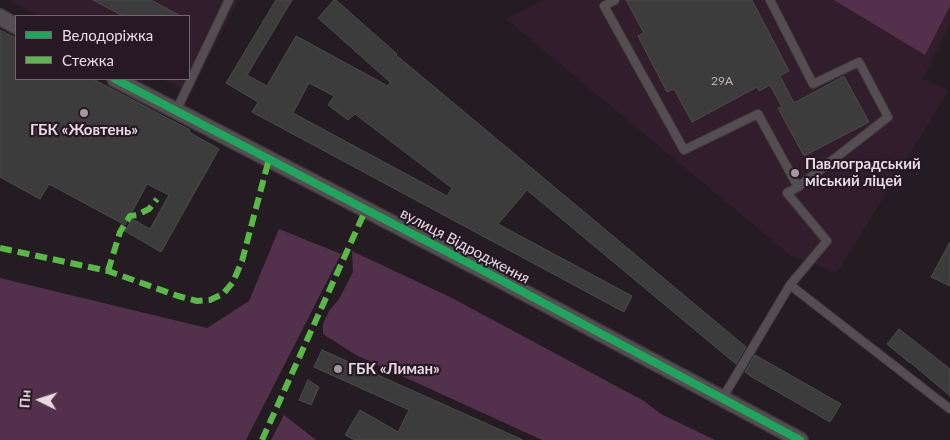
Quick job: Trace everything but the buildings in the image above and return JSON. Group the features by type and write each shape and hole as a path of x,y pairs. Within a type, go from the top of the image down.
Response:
{"street":[{"path":"0,18 15,26"},
{"name":"вулиця Відродження","path":"117,80 482,270 800,440"}],"lane":[{"path":"176,111 229,0"},
{"path":"616,0 604,6 684,150 758,114 798,187"},
{"path":"722,399 790,285 827,241 787,192 798,187 888,117 860,62 813,84 770,0"},
{"path":"790,285 950,409"}],"shaded area":[{"path":"8,0 238,0 191,93 165,80 190,80 190,15 38,15"},
{"name":"Павлоградський міський ліцей","path":"543,0 950,0 950,24 923,79 949,90 837,273 791,256 506,19"},
{"path":"834,0 950,0 950,6 925,55"},
{"path":"279,229 341,254 246,440 0,440 0,278 207,328 249,301"},
{"path":"352,251 452,298 644,401 661,414 715,440 542,440 356,355 323,334 323,324 329,311 339,299 353,272"},
{"path":"284,415 316,440 271,440"}],"marked path":[{"path":"0,248 108,271 197,301 210,300 223,294 233,282 242,261 269,159"},
{"path":"108,271 120,232 130,216 149,209 157,199"},
{"path":"262,440 366,209"}],"cycle path":[{"path":"117,80 482,270 800,440"}],"place":[{"name":"ГБК «Жовтень»","path":"84,113"},
{"name":"Павлоградський міський ліцей","path":"795,173"},
{"name":"ГБК «Лиман»","path":"338,369"}]}
